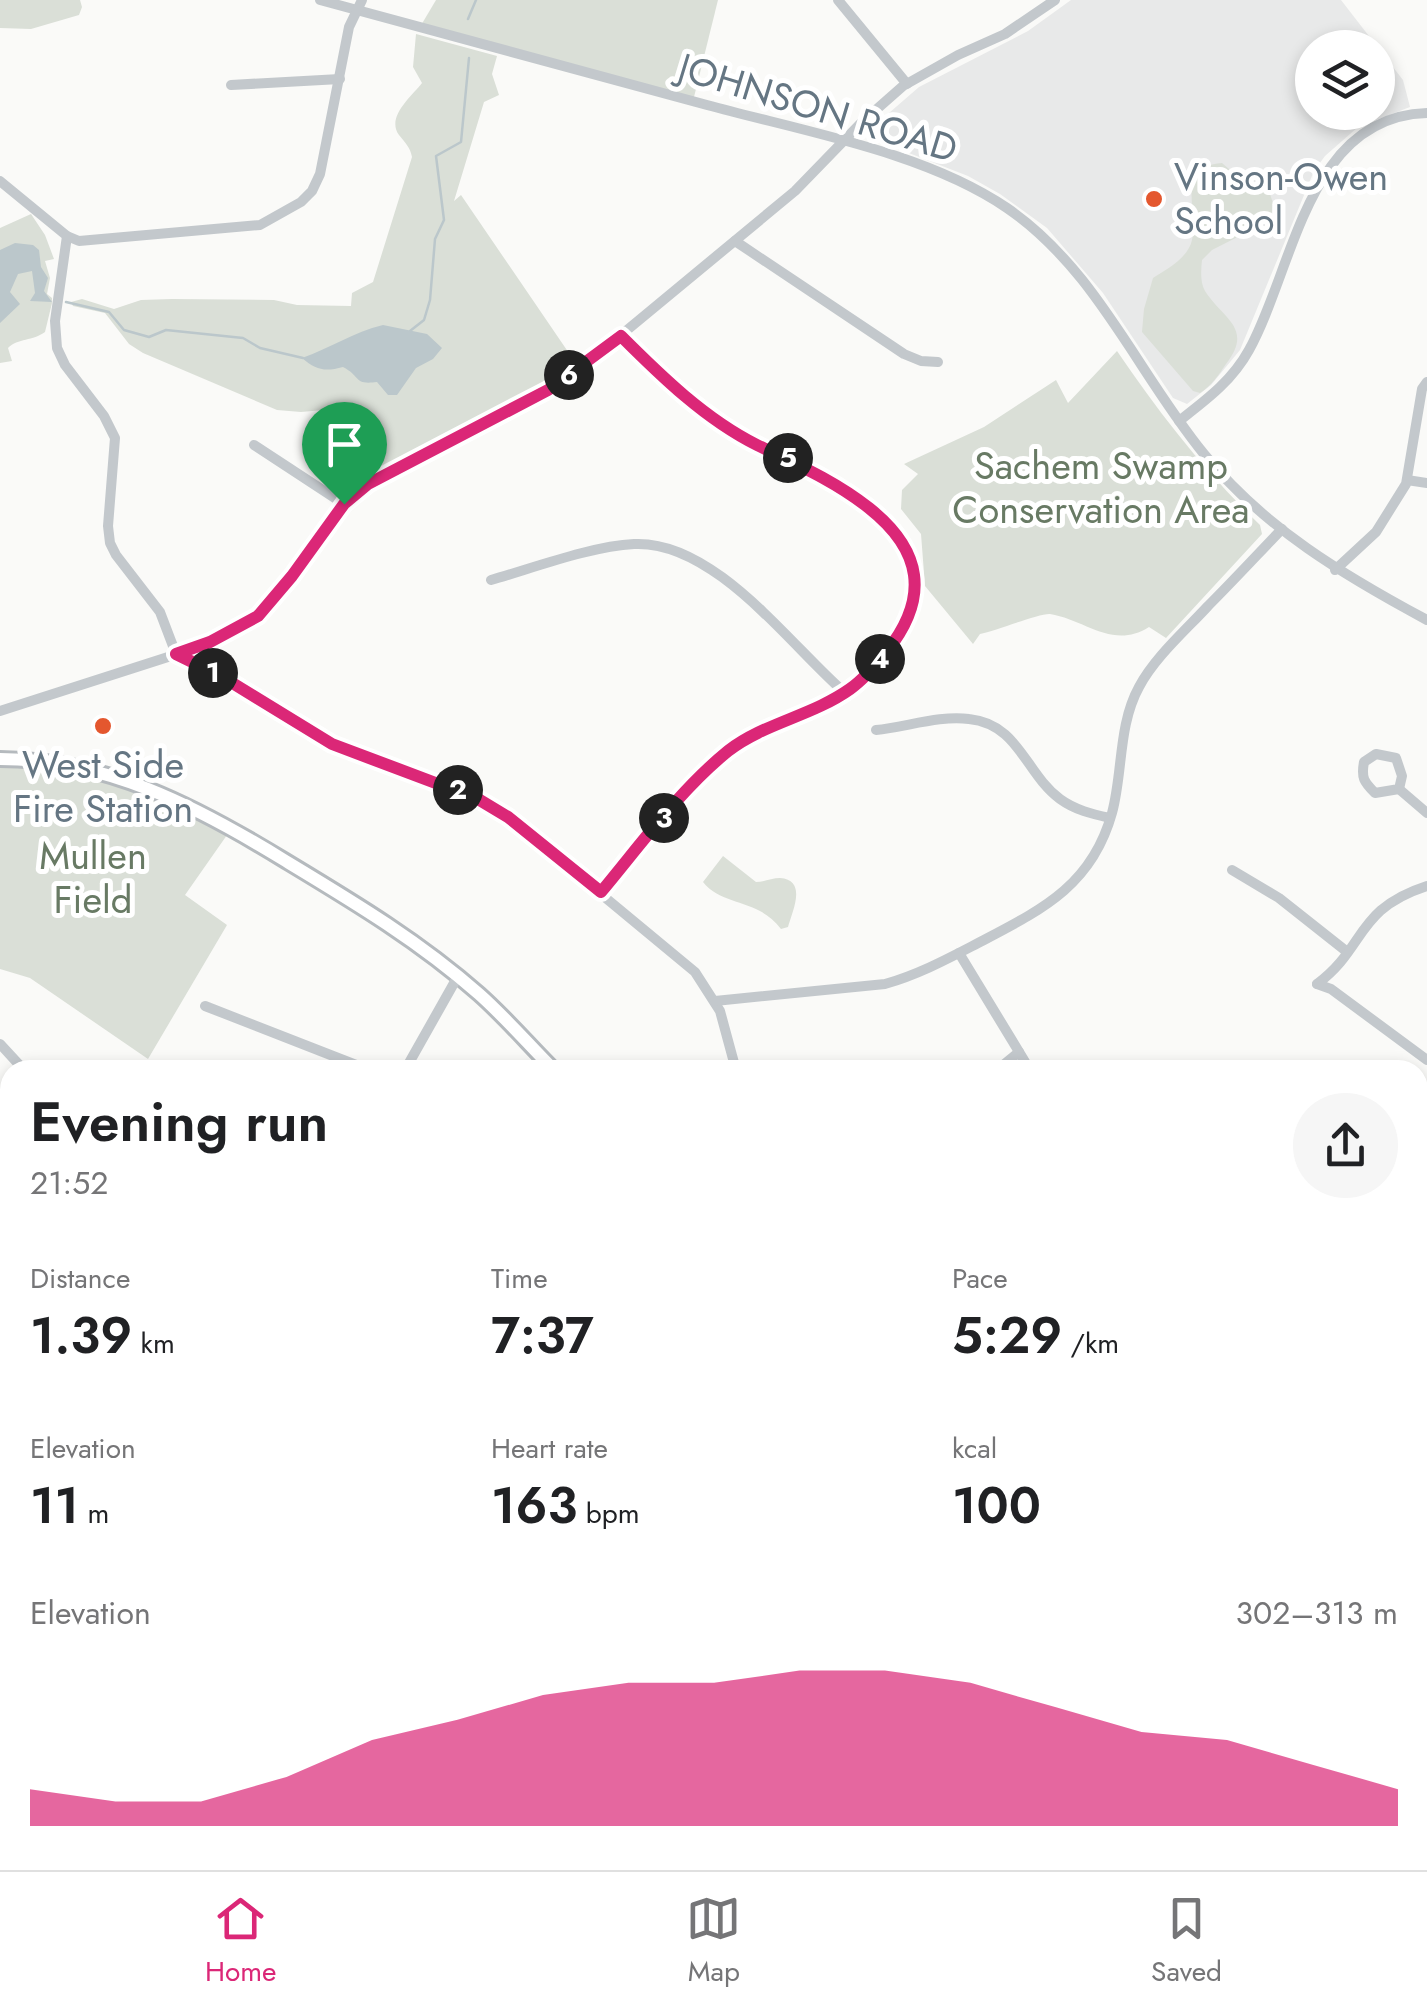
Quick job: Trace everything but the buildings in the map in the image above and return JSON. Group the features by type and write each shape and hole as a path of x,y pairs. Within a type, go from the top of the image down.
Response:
{"main road":[{"path":"0,759 73,767 128,779 214,817 383,919 458,976 544,1060"}],"street":[{"name":"JOHNSON ROAD","path":"320,0 360,5 844,142 962,182 1007,208 1059,250 1097,297 1179,421 1231,484 1335,570 1427,620"},
{"path":"838,0 907,84"},
{"path":"0,711 210,642 258,616 344,504 378,479 548,390 621,336 807,181 907,84 1005,34 1055,0"},
{"path":"0,180 79,241 236,228 274,220 312,191 320,174 350,27 360,5"},
{"path":"231,84 340,79"},
{"path":"1179,421 1222,387 1248,352 1310,201 1336,157 1371,129 1427,113"},
{"path":"68,236 55,339 65,364 104,416 115,438 108,531 113,550 153,600 168,627 176,654 221,676 332,744 478,799 508,817 695,972 715,1001 733,1060"},
{"path":"735,241 904,354 938,362"},
{"path":"601,892 689,788 732,748 844,692 872,668 908,619 914,599 914,566 898,536 848,492 756,444 700,408 621,336"},
{"path":"1335,570 1376,532 1407,480 1422,389 1427,382"},
{"path":"254,445 344,504"},
{"path":"1407,480 1427,483"},
{"path":"715,1001 884,984 929,969 1058,899 1093,858 1110,818 1129,714 1139,687 1180,635 1282,530"},
{"path":"491,580 618,547 635,544 664,548 704,564 748,600 844,692"},
{"path":"876,730 954,718 990,723 1014,740 1055,796 1080,810 1110,818"},
{"path":"1376,754 1396,758 1402,776 1399,789 1375,793 1362,774 1364,762 1376,754"},
{"path":"1399,789 1427,813"},
{"path":"1232,870 1279,898 1346,951"},
{"path":"1427,886 1388,902 1317,984 1331,989 1427,1060"},
{"path":"959,953 1024,1060"},
{"path":"411,1060 458,976"},
{"path":"205,1006 343,1060"},
{"path":"1009,1060 1019,1052"}],"shaded area":[{"name":"Vinson-Owen School","path":"1071,0 1341,0 1364,30 1295,30 1295,130 1355,130 1314,171 1240,350 1211,385 1187,404 1173,398 1103,293 1047,228 968,176 896,148 884,134 889,113 919,87 1028,31"},
{"name":"Vinson-Owen School","path":"1395,70 1403,80 1410,107 1395,113"},
{"path":"15,243 33,245 39,250 41,267 48,278 44,291 52,302 30,301 35,293 32,271 18,274 10,292 20,304 0,323 0,250"},
{"path":"383,325 427,334 442,348 433,359 416,368 397,395 388,395 377,382 361,381 343,367 321,369 302,358 362,332"}],"green space":[{"path":"0,0 80,0 82,7 79,15 31,29 0,28"},
{"path":"436,0 718,0 693,101 420,27"},
{"path":"416,34 497,56 492,74 499,95 484,102 454,201 461,195 575,362 517,399 366,476 346,426 346,408 277,410 143,353 129,344 105,313 73,306 71,302 82,299 114,309 141,300 172,299 351,306 352,293 373,282 412,157 396,121 422,83 413,67"},
{"path":"1222,163 1236,175 1268,188 1273,203 1271,220 1212,250 1202,260 1203,287 1233,324 1237,341 1220,372 1200,393 1193,391 1142,332 1144,309 1153,278 1190,246 1193,181 1207,166"},
{"path":"31,214 54,259 45,261 50,278 47,294 52,303 45,332 12,345 8,348 12,361 0,363 0,228"},
{"name":"Sachem Swamp Conservation Area","path":"1117,351 1184,441 1260,525 1262,534 1166,638 1149,627 1123,636 1111,635 1050,614 980,634 973,644 925,586 921,534 901,509 902,490 918,474 904,464 984,427 1056,380 1068,403"},
{"name":"Mullen Field","path":"0,766 60,772 118,787 146,796 227,835 185,895 227,925 148,1059 30,978 0,969"},
{"path":"723,856 756,882 780,878 794,884 796,898 788,927 781,929 762,912 720,896 703,882"}],"waterway":[{"path":"468,19 476,0"},
{"path":"410,331 424,320 430,300 435,239 444,220 436,156 461,142 469,58"},
{"path":"66,302 109,312 124,330 149,337 166,330 243,338 260,348 303,358"}],"place":[{"name":"Vinson-Owen School","path":"1154,199"},
{"name":"West Side Fire Station","path":"103,726"}],"route":[{"path":"621,336 700,408 756,444 848,492 884,520 908,551 914,566 914,599 908,619 892,644 852,688 732,748 689,788 601,892 508,817 478,799 332,744 221,676 176,654 210,642 258,616 344,504 368,484 548,390 621,336"}]}
